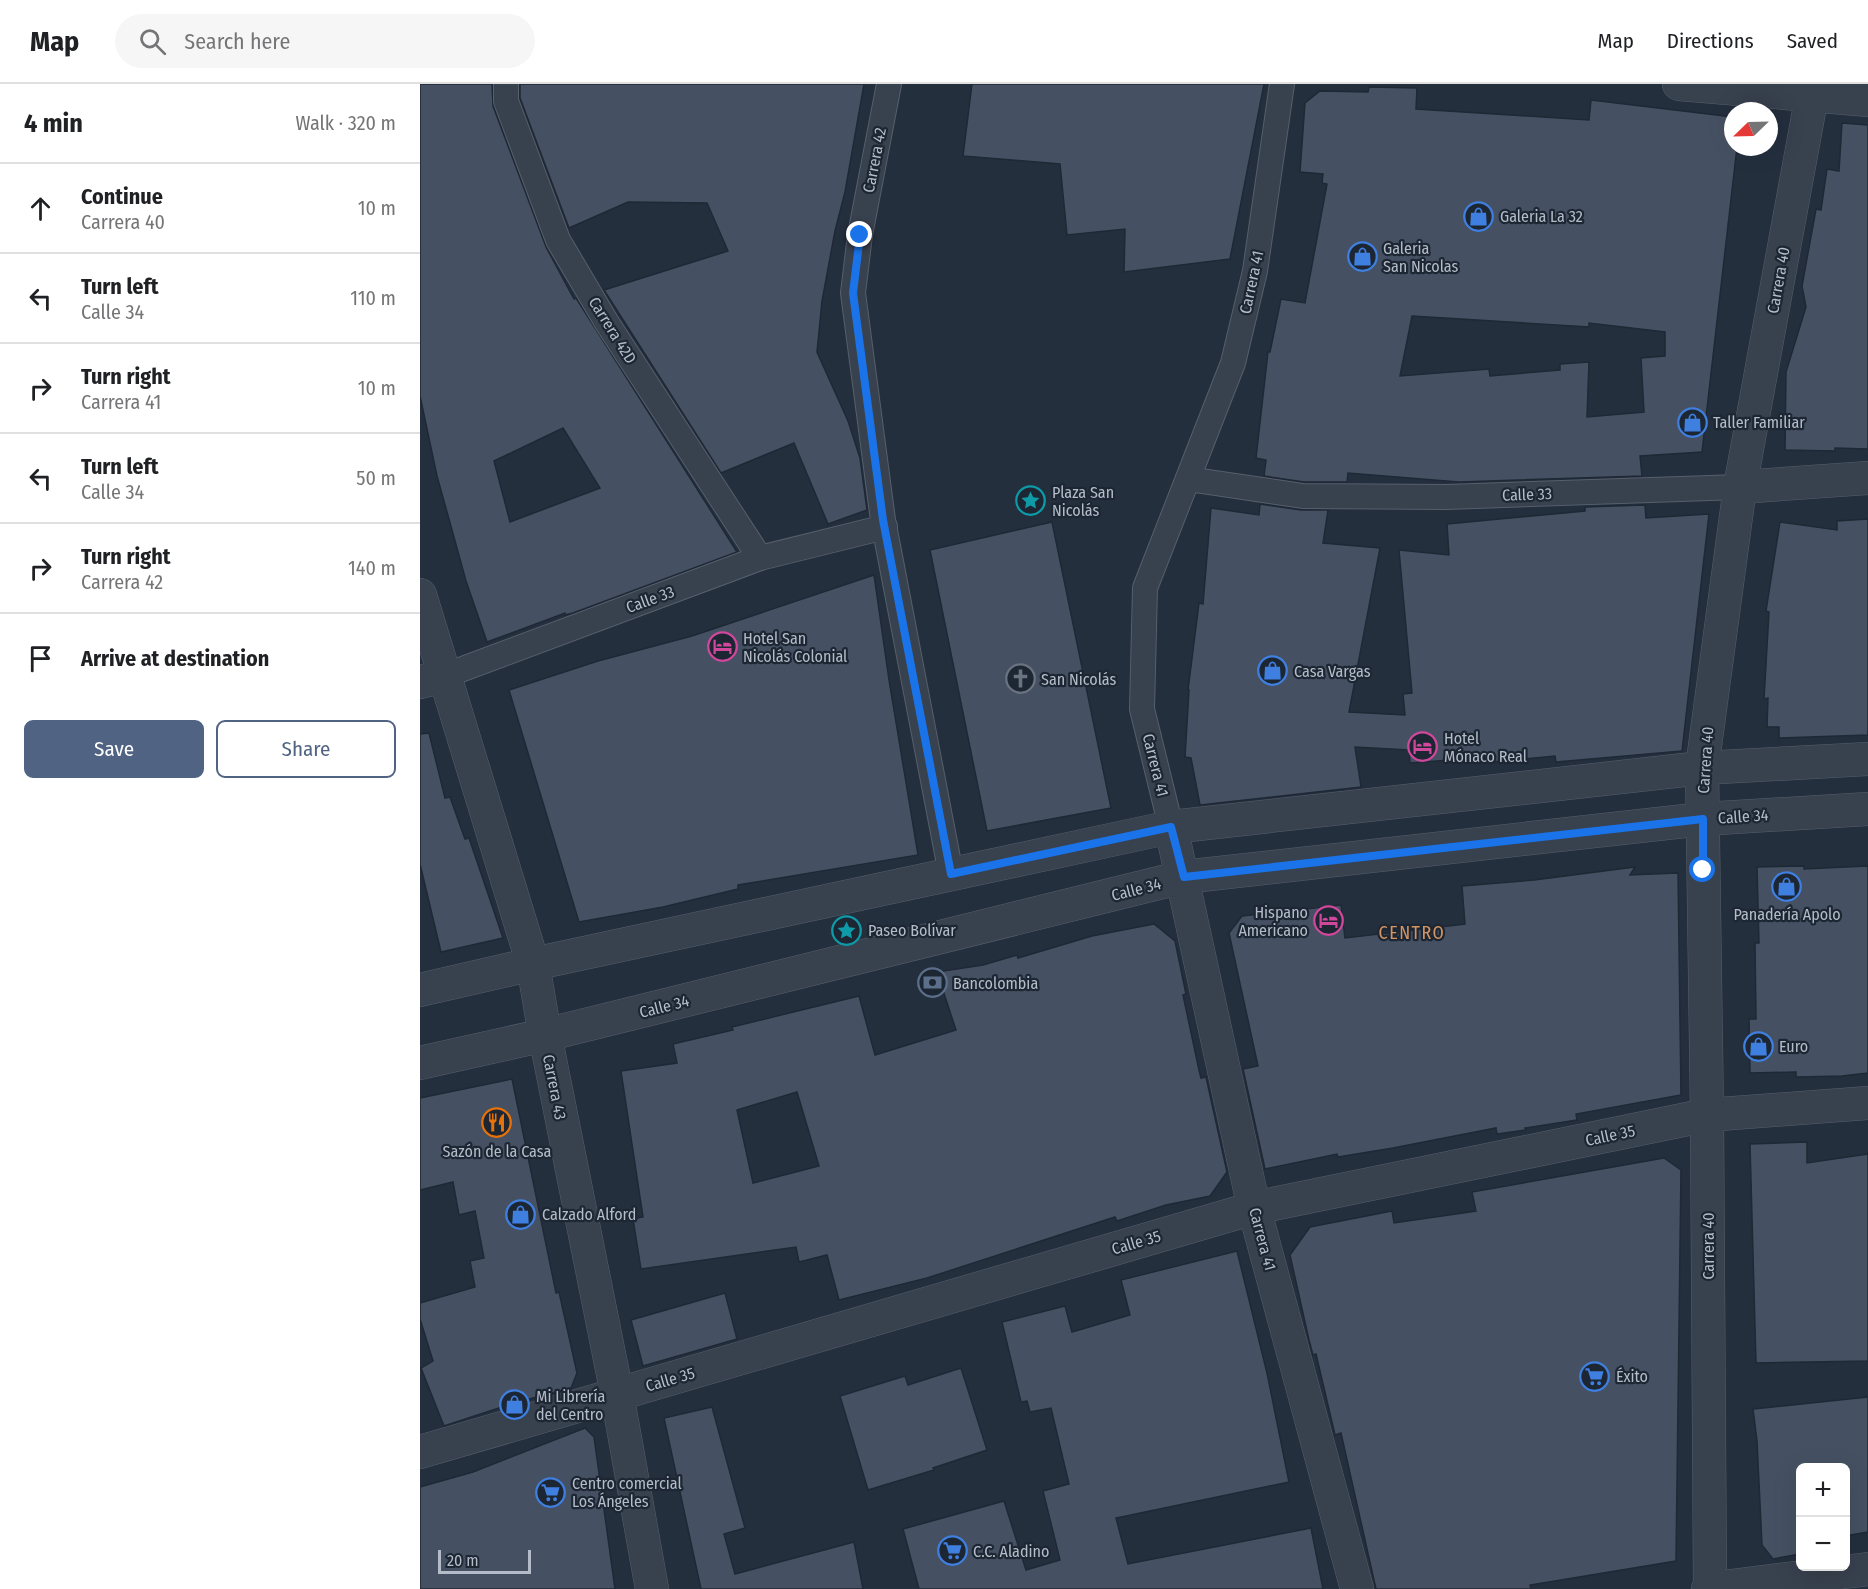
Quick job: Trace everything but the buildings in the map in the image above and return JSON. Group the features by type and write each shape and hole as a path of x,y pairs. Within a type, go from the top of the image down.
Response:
{"street":[{"name":"Carrera 42D","path":"506,84 506,101 558,240 607,323 760,558"},
{"name":"Carrera 42","path":"889,84 860,235 853,293 885,527 951,874"},
{"name":"Carrera 41","path":"1282,84 1255,270 1233,363 1145,588 1142,709 1184,877 1254,1208 1357,1589"},
{"path":"1680,84 1813,90 1868,100"},
{"name":"Carrera 40","path":"1709,1589 1707,1115 1702,768 1740,487 1813,90"},
{"name":"Calle 33","path":"1188,479 1303,496 1446,497 1740,487 1868,478"},
{"name":"Calle 33","path":"432,679 760,558 885,527"},
{"name":"Carrera 43","path":"420,595 432,679 533,964 545,1035 617,1394 652,1589"},
{"path":"420,990 1171,827 1702,768 1868,759"},
{"name":"Calle 34","path":"420,1063 545,1035 1184,877 1703,819 1868,809"},
{"name":"Calle 35","path":"420,1452 1254,1208 1707,1115 1868,1103"},
{"path":"1709,1589 1868,1569"}],"place":[{"name":"Galeria La 32","path":"1479,216"},
{"name":"Galeria San Nicolas","path":"1362,257"},
{"name":"Taller Familiar","path":"1692,422"},
{"name":"Plaza San Nicolás","path":"1031,501"},
{"name":"Hotel San Nicolás Colonial","path":"722,647"},
{"name":"Casa Vargas","path":"1273,671"},
{"name":"San Nicolás","path":"1020,679"},
{"name":"Hotel Mónaco Real","path":"1423,747"},
{"name":"Panadería Apolo","path":"1787,886"},
{"name":"Hispano Americano","path":"1329,921"},
{"name":"Paseo Bolívar","path":"847,930"},
{"name":"Bancolombia","path":"932,983"},
{"name":"Euro","path":"1758,1046"},
{"name":"Sazón de la Casa","path":"497,1123"},
{"name":"Calzado Alford","path":"521,1214"},
{"name":"Éxito","path":"1595,1376"},
{"name":"Mi Librería del Centro","path":"515,1405"},
{"name":"Centro comercial Los Ángeles","path":"551,1492"},
{"name":"C.C. Aladino","path":"952,1551"}],"district":[{"name":"CENTRO","path":"1412,933"}],"route":[{"path":"860,235 853,293 883,520 951,874 1171,827 1184,877 1703,819 1703,870"}]}
